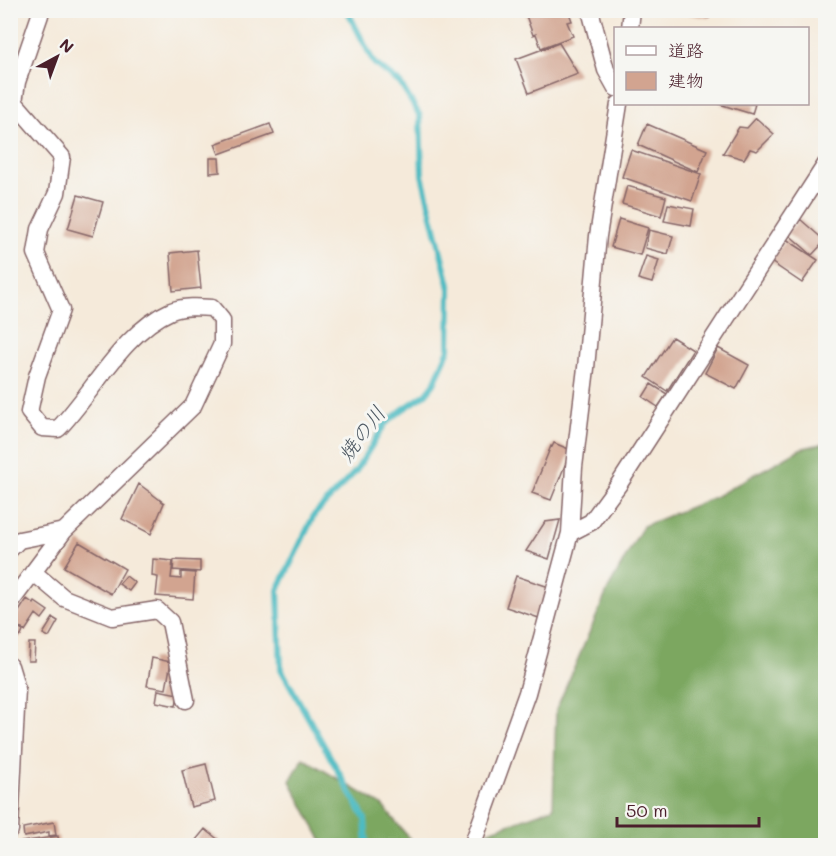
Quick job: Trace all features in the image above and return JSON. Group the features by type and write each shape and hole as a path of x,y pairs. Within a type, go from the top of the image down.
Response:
{"street":[{"path":"10,603 64,531 193,406 222,344 222,320 212,308 196,306 171,311 145,328 115,357 71,416 58,429 42,428 29,412 37,376 61,310 36,253 40,229 57,193 62,157 14,102 17,82 40,15 39,10"},
{"path":"591,10 606,70 614,86"},
{"path":"630,27 632,10"},
{"path":"472,846 526,693 570,533 574,467 598,236 619,105"},
{"path":"570,533 591,522 619,484 825,164"},
{"path":"10,549 19,540 64,531"},
{"path":"33,572 64,598 112,616 157,610 170,622 186,700"},
{"path":"10,666 17,689 10,830"}],"green space":[{"path":"825,443 825,845 448,846 553,808 556,710 608,589 643,526 715,497 800,449"},
{"path":"303,758 382,805 414,844 418,845 324,845 290,781"}],"building":[{"path":"524,10 568,10 572,21 567,22 573,36 541,48 536,34 533,35"},
{"path":"688,10 710,10 709,18 688,14"},
{"path":"559,43 578,74 529,93 516,59"},
{"path":"722,105 755,105 752,114"},
{"path":"756,118 774,134 757,151 750,149 744,159 723,153 739,127 747,128"},
{"path":"270,124 274,134 219,154 215,144"},
{"path":"647,124 707,150 698,172 638,145"},
{"path":"631,150 701,174 692,201 622,177"},
{"path":"210,158 219,158 220,172 210,173"},
{"path":"627,186 666,197 661,216 622,204"},
{"path":"78,195 103,202 93,236 68,229"},
{"path":"668,204 694,209 691,226 664,221"},
{"path":"619,219 648,228 640,255 611,247"},
{"path":"800,219 825,241 812,255 787,233"},
{"path":"649,230 673,236 668,254 645,248"},
{"path":"786,239 818,260 802,283 771,262"},
{"path":"197,250 201,288 173,291 170,253"},
{"path":"646,256 659,260 652,283 638,279"},
{"path":"672,337 693,350 667,391 646,377"},
{"path":"718,348 749,365 736,389 705,373"},
{"path":"651,384 667,394 658,407 643,397"},
{"path":"554,443 571,450 551,500 532,493"},
{"path":"139,484 164,503 151,534 122,519"},
{"path":"560,520 549,559 526,551 545,522"},
{"path":"79,542 125,569 111,594 64,567"},
{"path":"153,559 173,561 171,578 181,579 181,572 195,573 193,599 156,596 158,577 152,576"},
{"path":"174,560 200,561 200,572 173,570"},
{"path":"126,576 135,583 129,591 119,584"},
{"path":"516,576 549,587 539,618 506,607"},
{"path":"27,599 48,611 42,619 36,614 25,631 12,622"},
{"path":"53,618 58,621 49,637 43,634"},
{"path":"10,623 23,631 21,636 10,639"},
{"path":"29,643 35,643 34,661 28,661"},
{"path":"152,658 171,662 166,689 147,686"},
{"path":"158,690 178,694 176,706 156,702"},
{"path":"206,764 215,801 191,807 182,770"},
{"path":"54,822 56,835 49,836 49,832 24,837 23,828"},
{"path":"205,829 220,841 216,846 191,846"},
{"path":"58,836 59,846 22,846 21,842"}],"waterway":[{"name":"焼の川","path":"347,10 374,63 400,83 420,116 422,175 450,289 449,349 434,384 426,394 385,424 356,471 314,515 278,590 281,669 365,819 367,846"}]}
